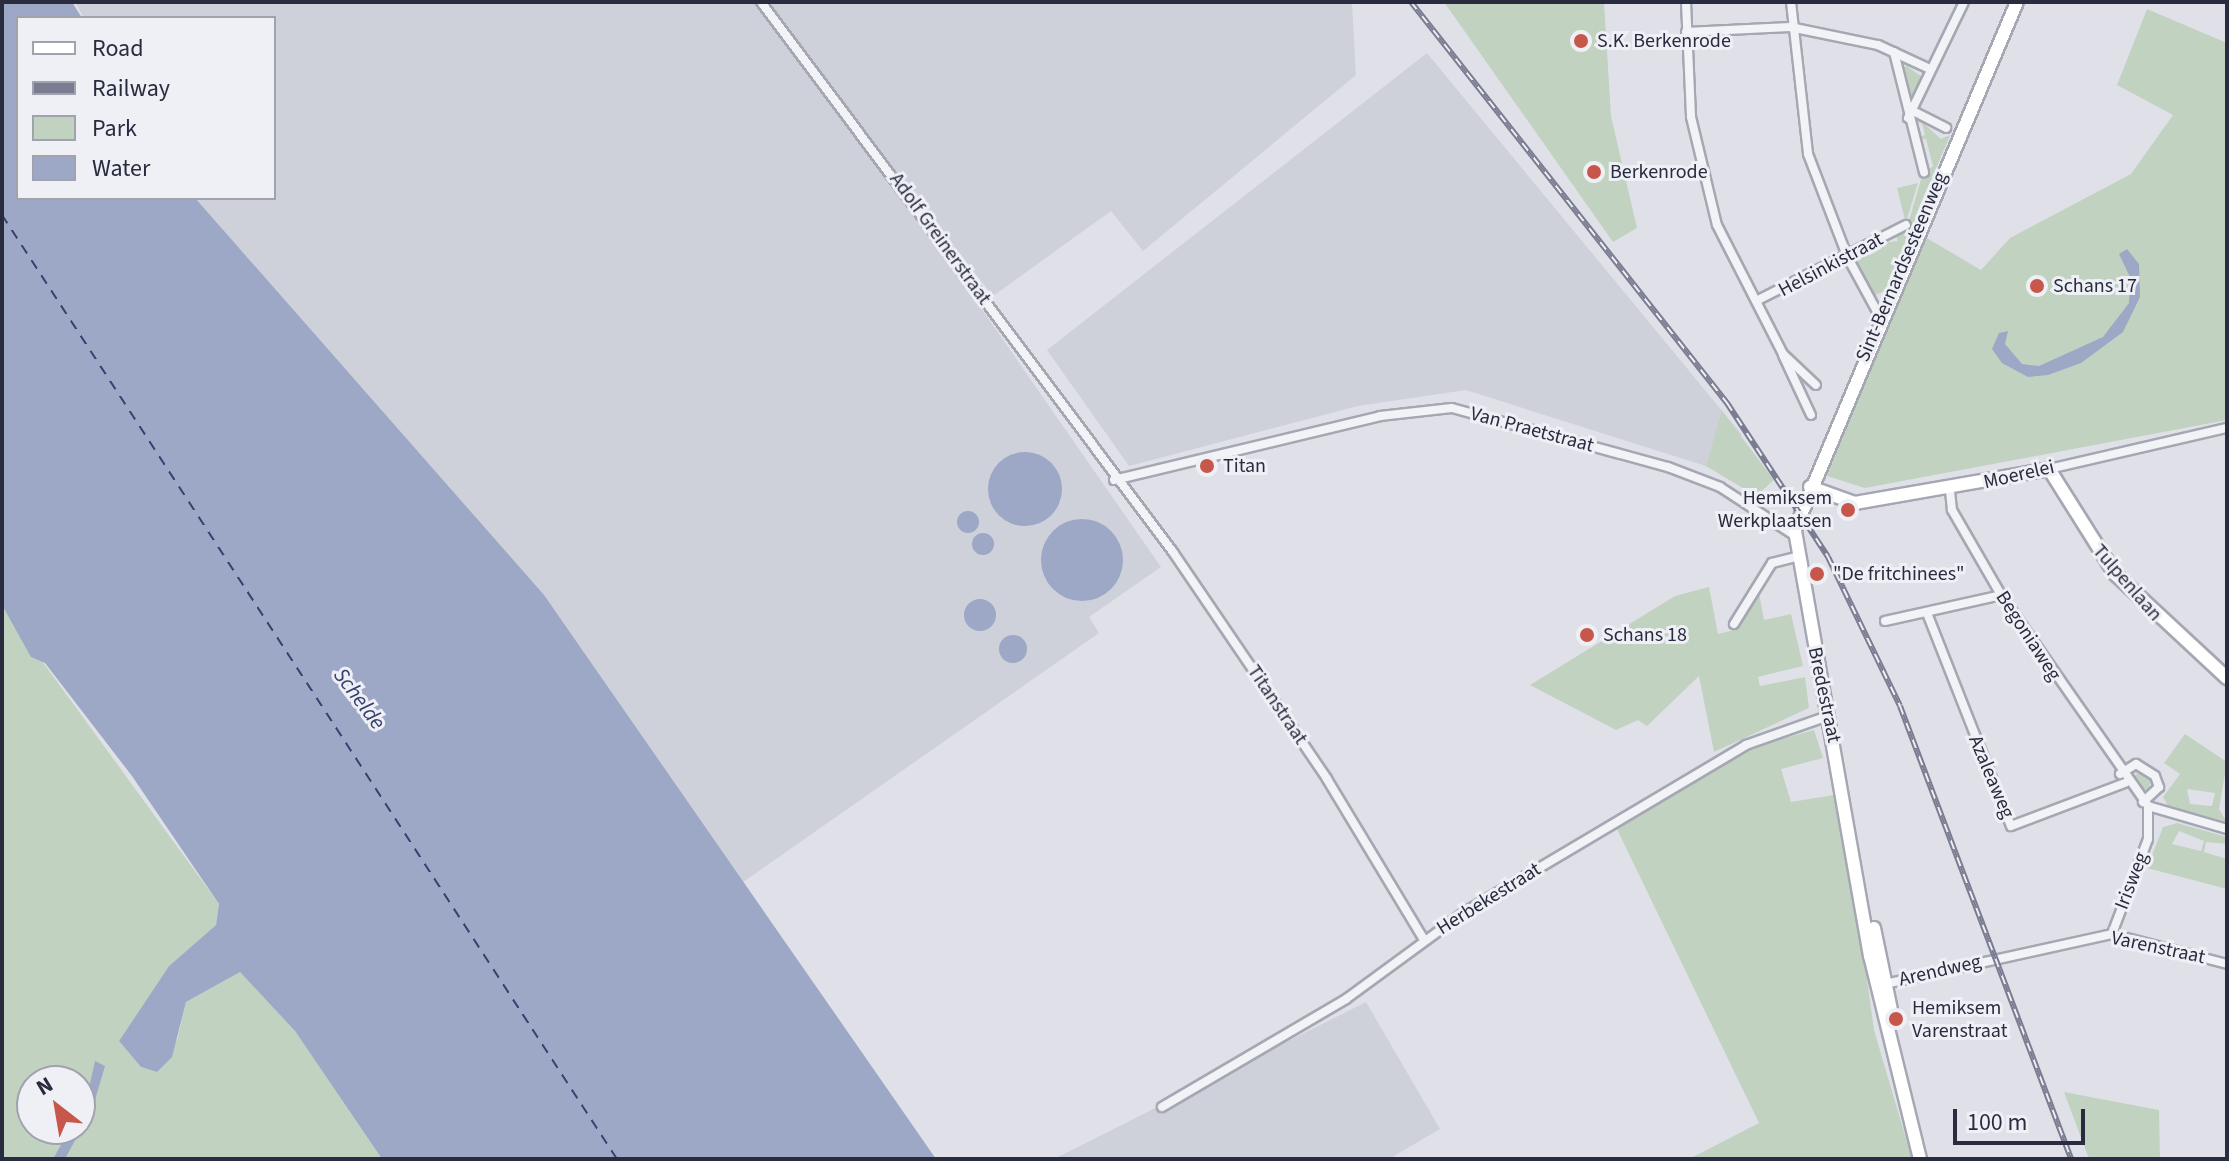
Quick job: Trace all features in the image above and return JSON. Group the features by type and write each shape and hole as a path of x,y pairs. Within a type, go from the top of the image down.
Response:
{"main road":[{"name":"Sint-Bernardsesteenweg","path":"1794,535 1810,487 1880,317 2017,2"},
{"name":"Moerelei","path":"1810,487 1855,503 1950,491 2049,469"},
{"name":"Tulpenlaan","path":"2049,469 2115,574 2227,678"},
{"name":"Bredestraat","path":"1794,535 1828,716 1920,1159"},
{"name":"Bredestraat","path":"1857,855 1870,956 1912,1122"}],"street":[{"name":"Adolf Greinerstraat","path":"761,2 1114,480"},
{"path":"1686,2 1698,154 1719,231 1811,415"},
{"path":"1791,2 1790,27 1802,132 1848,258 1880,317"},
{"path":"1912,115 1930,69 1964,2"},
{"path":"1686,32 1790,27 1894,52 1930,69"},
{"path":"1894,52 1924,172"},
{"path":"1912,115 1946,128"},
{"name":"Helsinkistraat","path":"1756,301 1848,258 1906,225"},
{"path":"1783,354 1816,385"},
{"name":"Van Praetstraat","path":"1114,480 1380,416 1452,408 1668,467 1720,487 1794,535"},
{"name":"Moerelei","path":"2049,469 2227,428"},
{"name":"Titanstraat","path":"1114,480 1258,677 1424,940"},
{"name":"Begoniaweg","path":"1950,491 1952,510 2001,595 2120,774"},
{"path":"1734,624 1775,559 1796,557"},
{"path":"1885,621 2001,595"},
{"name":"Azaleaweg","path":"1927,613 2008,823 2021,827 2125,783"},
{"name":"Herbekestraat","path":"1162,1107 1346,999 1424,940 1763,735 1828,716"},
{"name":"Irisweg","path":"2120,774 2136,764 2155,776 2159,787 2145,804 2151,829"},
{"path":"2120,774 2145,804 2166,814 2227,829"},
{"name":"Irisweg","path":"2112,934 2151,829 2166,814"},
{"name":"Varenstraat","path":"1996,958 2112,934 2227,964"},
{"name":"Arendweg","path":"1885,984 1996,958"}],"shaded area":[{"path":"75,2 1352,2 1356,75 1143,251 1111,211 993,296 828,88 1161,567 1089,617 1099,633 736,887 184,200 276,200 276,16 83,16"},
{"path":"1427,53 1742,435 1712,468 1466,390 1358,406 1129,466 1047,350"},
{"path":"1366,1002 1440,1129 1389,1159 1054,1159"}],"green space":[{"name":"Berkenrode","path":"1444,2 1604,2 1611,116 1637,228 1613,242"},
{"path":"2147,9 2227,43 2227,420 1865,488 1827,476 1925,237 1981,270 2010,238 2131,174 2173,115 2117,85"},
{"path":"1907,66 1926,80 1914,105 1908,105 1900,67"},
{"path":"1921,121 1941,139 1950,135 1885,291 1875,295 1856,263 1862,251 1870,255 1881,249 1879,243 1898,241 1895,234 1908,224 1922,176 1933,166 1926,139 1918,138 1925,135 1922,123 1914,122"},
{"path":"1918,183 1907,219 1905,220 1897,188"},
{"path":"1722,411 1774,480 1756,496 1706,466"},
{"path":"1709,587 1718,634 1734,630 1759,593 1764,620 1791,614 1803,666 1758,677 1760,686 1805,677 1809,708 1714,752 1699,676 1647,726 1638,720 1616,730 1530,685 1675,596"},
{"path":"2,606 219,904 216,925 169,966 119,1041 141,1067 157,1072 177,1040 186,1002 240,972 295,1031 382,1159 2,1159"},
{"path":"1814,730 1823,758 1781,769 1791,802 1834,795 1852,869 1874,1030 1912,1159 1689,1159 1759,1123 1614,823 1763,744"},
{"path":"2185,734 2227,762 2219,809 2227,822 2168,806 2163,797 2180,774 2164,763","holes":["2187,789 2215,793 2212,806 2190,804"]},
{"path":"2142,772 2151,781 2142,790 2133,781"},
{"path":"2177,823 2227,837 2227,844 2206,842 2204,852 2227,859 2227,889 2147,868 2163,827","holes":["2179,831 2204,841 2201,851 2172,844"]},
{"path":"2064,1092 2159,1110 2160,1159 2089,1159"}],"water":[{"name":"Schelde","path":"2,2 72,2 81,16 16,16 16,200 197,200 544,595 936,1159 382,1159 295,1031 240,972 186,1002 172,1057 157,1072 141,1067 119,1041 169,966 216,925 219,904 132,776 45,663 31,657 2,605"},
{"path":"2127,249 2139,264 2140,297 2123,332 2081,363 2048,375 2028,377 2002,363 1992,349 1999,333 2008,331 2005,344 2022,364 2039,366 2103,337 2129,303 2130,277 2119,254"},
{"path":"1018,452 1032,452 1046,458 1056,468 1062,489 1060,503 1046,520 1032,526 1018,526 1004,520 994,510 988,496 988,482 994,468 1004,458"},
{"path":"964,511 972,511 979,522 972,533 964,533 957,526 957,518"},
{"path":"1082,519 1098,522 1111,531 1120,544 1123,560 1120,576 1111,589 1098,598 1082,601 1066,598 1053,589 1044,576 1041,560 1044,544 1053,531 1066,522"},
{"path":"979,533 987,533 994,544 987,555 979,555 972,548 972,540"},
{"path":"980,599 991,604 996,615 991,626 980,631 969,626 964,615 969,604"},
{"path":"1013,635 1023,639 1027,649 1023,659 1013,663 1003,659 999,649 1003,639"},
{"path":"95,1061 105,1066 96,1097 96,1065"},
{"path":"61,1145 73,1145 65,1159 53,1159"}],"ferry route":[{"path":"2,215 617,1159"}],"railway":[{"path":"1411,2 1727,403 1828,557 1900,706 2071,1159"}],"place":[{"name":"S.K. Berkenrode","path":"1581,41"},
{"name":"Berkenrode","path":"1594,172"},
{"name":"Schans 17","path":"2037,286"},
{"name":"Titan","path":"1207,466"},
{"name":"Hemiksem Werkplaatsen","path":"1848,510"},
{"name":"\"De fritchinees\"","path":"1817,574"},
{"name":"Schans 18","path":"1587,635"},
{"name":"Hemiksem Varenstraat","path":"1896,1019"}]}
